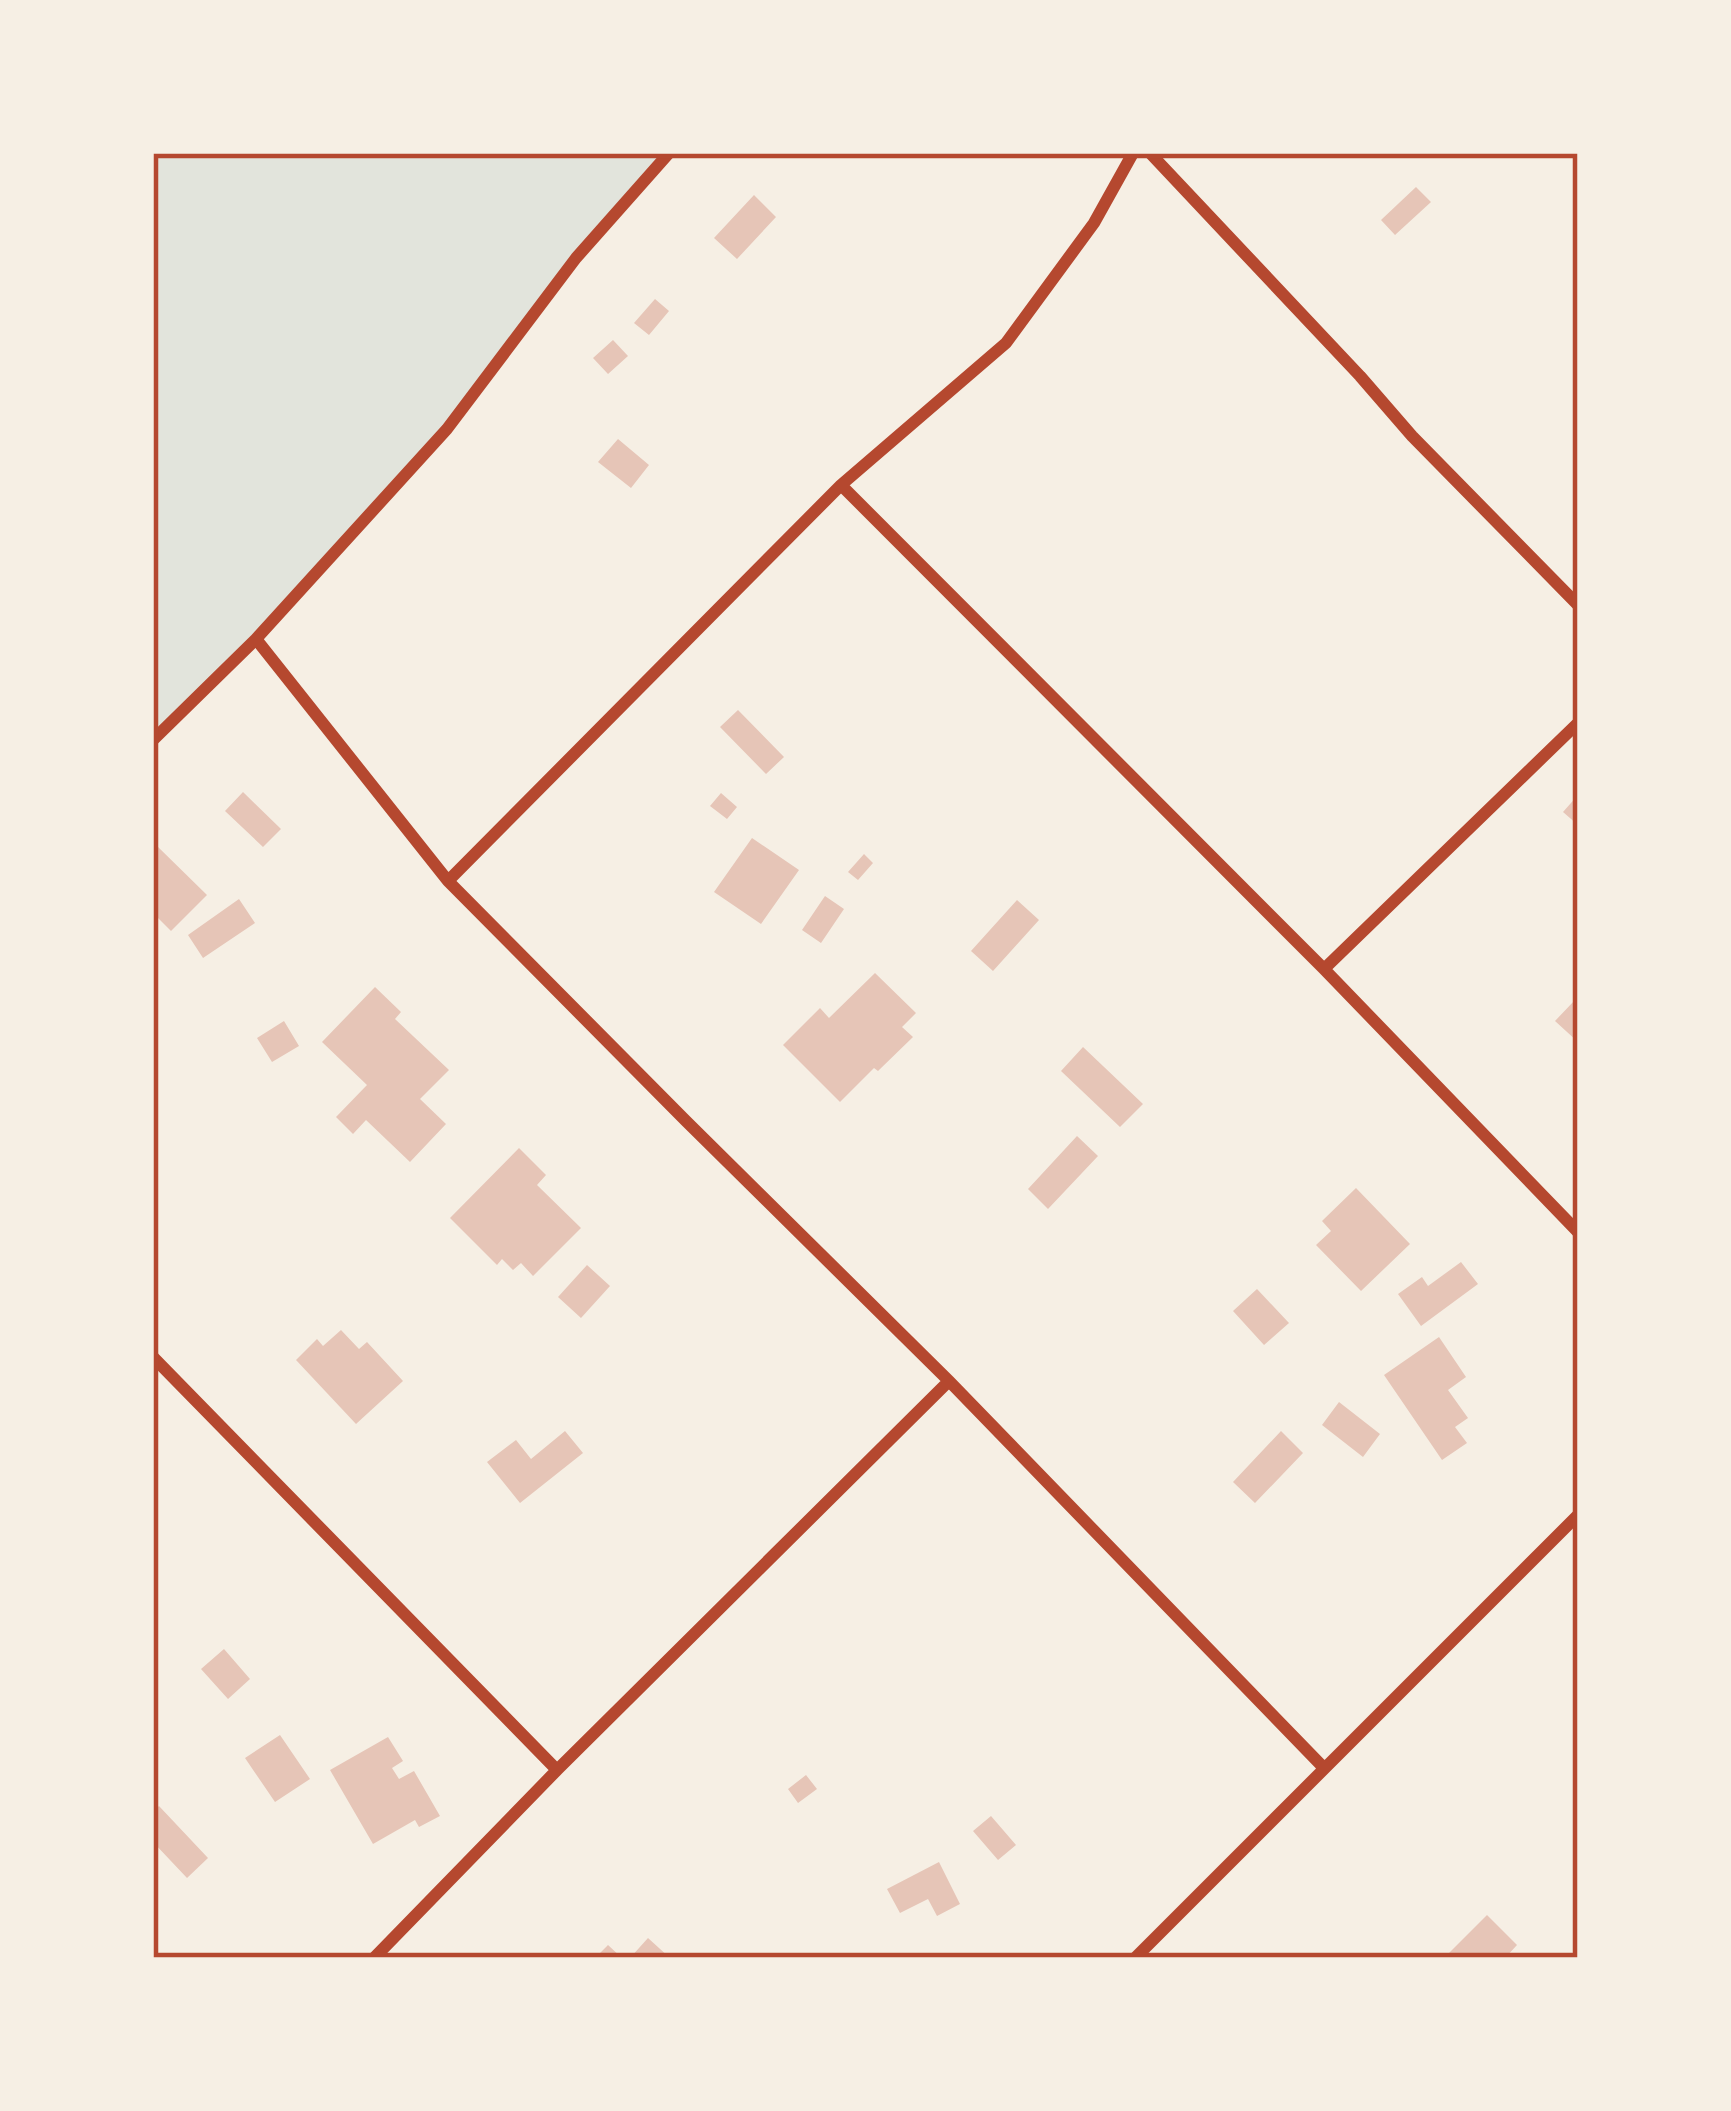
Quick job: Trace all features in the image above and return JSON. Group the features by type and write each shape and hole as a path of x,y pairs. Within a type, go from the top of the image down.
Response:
{"street":[{"path":"153,740 256,639 447,429 576,258 668,153"},
{"path":"448,881 841,485 1006,343 1094,223 1133,153"},
{"path":"1150,153 1412,436 1578,605"},
{"path":"841,485 1324,969 1578,1232"},
{"path":"256,639 448,881 949,1381 1323,1767"},
{"path":"1324,969 1578,723"},
{"path":"153,1357 556,1771"},
{"path":"374,1958 949,1381"},
{"path":"1135,1958 1578,1515"}],"shaded area":[{"path":"153,153 669,153 576,258 447,429 153,740"}],"building":[{"path":"1416,187 1431,202 1395,235 1381,220"},
{"path":"754,195 776,217 737,259 714,238"},
{"path":"655,299 669,311 649,335 634,323"},
{"path":"613,340 628,356 608,374 593,358"},
{"path":"618,439 649,465 631,488 598,462"},
{"path":"738,710 784,757 766,774 720,727"},
{"path":"243,792 281,829 263,847 225,811"},
{"path":"721,793 737,807 727,819 710,806"},
{"path":"1578,795 1578,825 1563,812"},
{"path":"752,838 799,870 761,924 714,892"},
{"path":"156,845 207,895 171,931 153,913"},
{"path":"864,854 873,863 858,880 848,872"},
{"path":"825,896 844,909 821,943 802,930"},
{"path":"239,899 255,923 203,958 188,935"},
{"path":"1017,900 1039,920 993,971 971,951"},
{"path":"875,973 916,1013 902,1027 913,1037 840,1102 783,1045 820,1008 829,1018"},
{"path":"375,987 401,1012 395,1019 449,1070 420,1099 446,1124 410,1162 366,1120 353,1134 336,1117 367,1085 322,1042"},
{"path":"1574,1001 1578,1004 1578,1042 1555,1021"},
{"path":"284,1021 299,1046 272,1062 257,1038"},
{"path":"1083,1047 1143,1104 1120,1127 1061,1071"},
{"path":"1077,1136 1098,1156 1048,1209 1028,1189"},
{"path":"519,1148 546,1175 537,1185 581,1228 533,1276 521,1263 513,1270 502,1259 497,1265 450,1218"},
{"path":"1356,1188 1410,1244 1361,1291 1316,1245 1331,1231 1322,1221"},
{"path":"1461,1262 1478,1284 1421,1326 1398,1294 1422,1277 1428,1286"},
{"path":"587,1265 610,1286 581,1318 558,1297"},
{"path":"1257,1289 1289,1323 1264,1345 1233,1311"},
{"path":"341,1330 359,1349 367,1342 403,1381 356,1424 296,1360 317,1339 323,1346"},
{"path":"1439,1337 1466,1377 1448,1390 1468,1418 1455,1427 1467,1443 1442,1460 1384,1375"},
{"path":"1339,1402 1380,1434 1363,1457 1322,1425"},
{"path":"565,1431 583,1453 520,1503 487,1462 516,1440 531,1459"},
{"path":"1281,1431 1303,1453 1255,1503 1233,1482"},
{"path":"224,1649 250,1679 228,1699 201,1669"},
{"path":"280,1735 310,1779 275,1802 245,1758"},
{"path":"388,1737 403,1761 392,1768 399,1779 414,1771 440,1816 419,1827 415,1820 373,1844 330,1770"},
{"path":"806,1775 817,1789 798,1803 788,1789"},
{"path":"159,1806 208,1858 187,1878 153,1842 153,1812"},
{"path":"991,1816 1016,1845 998,1860 973,1831"},
{"path":"939,1862 960,1904 937,1916 928,1899 900,1913 887,1889"},
{"path":"1487,1915 1517,1945 1505,1958 1444,1958"},
{"path":"648,1938 670,1958 630,1958"},
{"path":"608,1945 622,1958 595,1958"}]}
